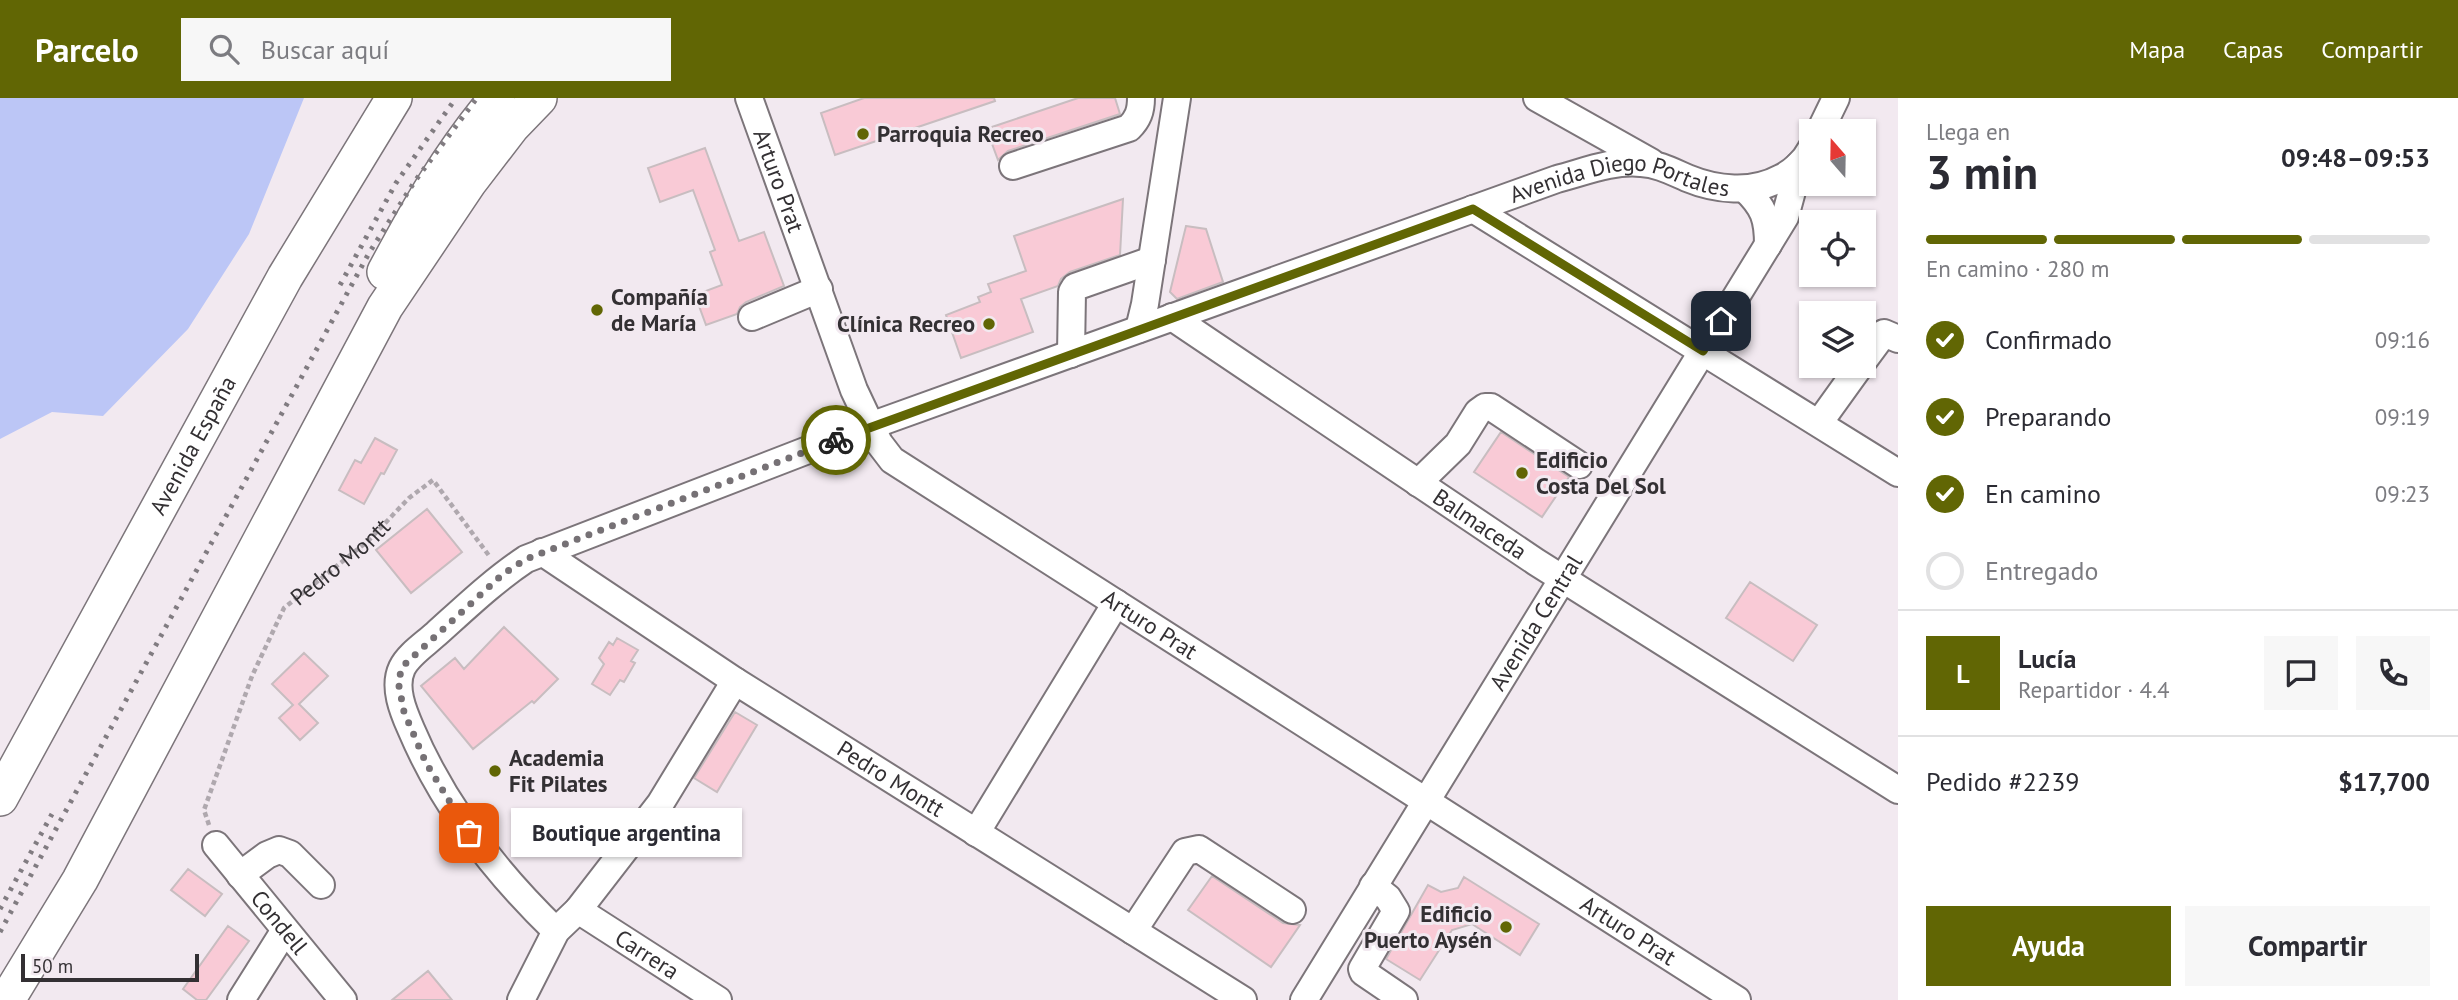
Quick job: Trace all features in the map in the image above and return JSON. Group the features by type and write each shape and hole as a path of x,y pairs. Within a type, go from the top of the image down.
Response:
{"main road":[{"name":"Avenida España","path":"0,798 285,277 394,98"},
{"path":"385,307 384,273 417,212 467,133 497,98"},
{"path":"7,1000 80,880 385,307 469,182 512,126 539,98"}],"street":[{"name":"Arturo Prat","path":"749,98 854,390 879,443 892,460 1737,1000"},
{"path":"1013,166 1129,128 1141,109 1141,98"},
{"path":"1139,329 1177,98"},
{"path":"1537,98 1655,164"},
{"path":"1826,119 1836,98"},
{"name":"Avenida Diego Portales","path":"556,931 504,877 462,821 426,763 404,712 398,681 403,666 503,574 526,559 870,426 1557,179 1619,163 1655,164 1688,178 1722,187 1745,189 1774,182 1799,162"},
{"name":"Avenida Central","path":"1304,1000 1785,217 1799,175"},
{"path":"1745,189 1759,202 1768,225 1768,245"},
{"path":"1473,209 1898,473"},
{"path":"1071,354 1074,288 1152,260"},
{"path":"752,317 819,289"},
{"name":"Balmaceda","path":"1172,317 1563,579 1898,790"},
{"path":"1876,344 1884,333 1898,339"},
{"path":"1819,423 1851,378"},
{"path":"1418,482 1458,444 1478,412 1485,407 1491,407 1579,465"},
{"name":"Pedro Montt","path":"542,552 735,681 1243,1000"},
{"path":"976,832 1116,603"},
{"path":"521,1000 556,931 578,910 660,804 735,681"},
{"name":"Condell","path":"216,845 343,1000"},
{"path":"1133,931 1185,852 1191,849 1199,849 1292,910"},
{"path":"240,875 267,855 279,850 290,854 321,885"},
{"path":"1373,886 1388,898 1396,911 1362,969 1405,1000"},
{"name":"Carrera","path":"578,910 718,1000"},
{"path":"241,1000 285,930"}],"path":[{"name":"Pedro Montt","path":"216,845 204,810 252,676 284,608 368,541 409,498 433,480 503,574"}],"water":[{"path":"0,98 304,98 249,234 188,329 103,416 52,412 0,439"}],"building":[{"name":"Parroquia Recreo","path":"864,98 994,98 995,101 835,155 821,113"},
{"path":"1078,98 1115,98 1120,114 1008,151 998,160 991,141 996,139 992,127"},
{"path":"705,148 739,241 764,232 784,286 746,302 737,314 706,325 695,295 722,285 710,252 715,250 693,190 660,202 648,168"},
{"path":"1123,199 1120,255 1070,272 1061,279 1058,286 1021,299 1033,332 961,358 946,315 980,302 978,297 991,292 988,284 1026,271 1014,236"},
{"path":"1186,226 1206,229 1223,282 1177,299 1170,292"},
{"name":"Edificio Costa Del Sol","path":"1501,432 1569,477 1542,517 1474,472"},
{"path":"375,438 397,450 364,504 339,490 355,460 361,463"},
{"path":"427,509 462,552 411,593 376,550"},
{"path":"1750,582 1817,625 1793,661 1726,618"},
{"path":"504,627 558,679 534,703 532,701 473,749 421,686 455,658 464,669"},
{"path":"617,638 638,650 631,661 635,663 624,682 620,680 610,695 592,684 604,664 599,658 609,642 613,645"},
{"path":"304,653 328,676 299,704 318,723 300,740 279,718 293,705 272,684"},
{"path":"735,712 757,725 717,792 694,778"},
{"path":"188,869 222,894 205,916 171,890"},
{"path":"1212,876 1283,923 1300,925 1271,967 1188,910"},
{"name":"Edificio Puerto Aysén","path":"1464,877 1539,924 1520,955 1472,924 1452,930 1420,980 1386,959 1428,885 1441,892 1458,888"},
{"path":"228,926 249,941 206,1000 197,1000 183,989"},
{"path":"428,971 452,1000 392,1000"}],"railway":[{"path":"340,285 396,183 456,98"},
{"path":"0,932 369,253 415,181 477,98"},
{"path":"0,909 52,814"}],"way so far":[{"path":"469,833 426,763 404,712 398,681 403,666 503,574 526,559 836,440"}],"place":[{"name":"Parroquia Recreo","path":"863,134"},
{"name":"Compañía de María","path":"597,310"},
{"name":"Clínica Recreo","path":"989,324"},
{"name":"Edificio Costa Del Sol","path":"1522,473"},
{"name":"Academia Fit Pilates","path":"495,771"},
{"name":"Boutique argentina","path":"469,833"},
{"name":"Edificio Puerto Aysén","path":"1506,927"}],"route":[{"path":"836,440 1473,209 1703,351 1721,321"}]}
